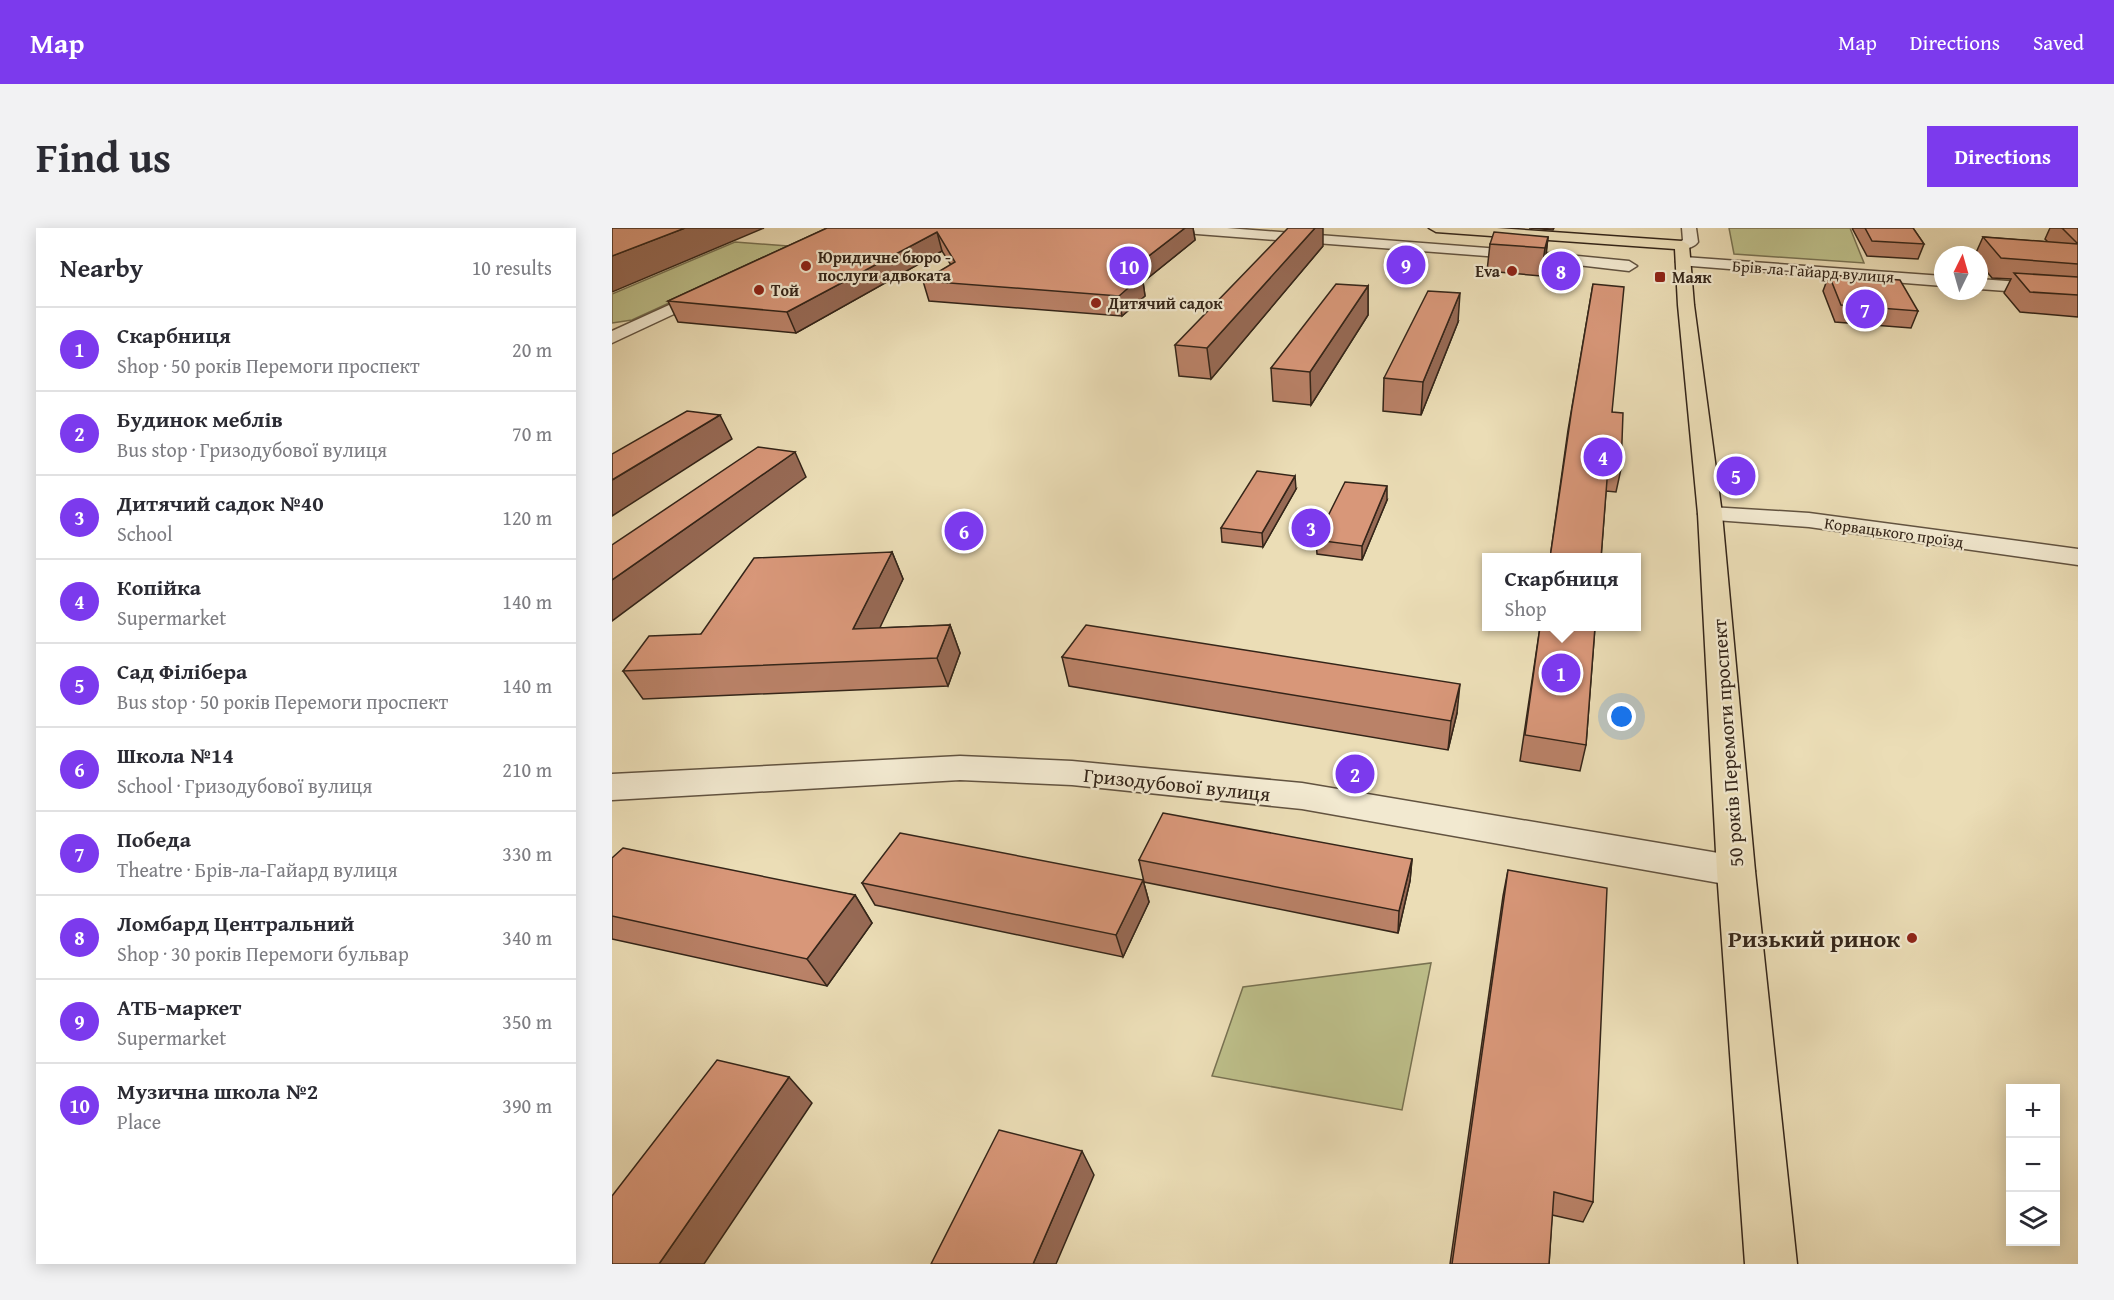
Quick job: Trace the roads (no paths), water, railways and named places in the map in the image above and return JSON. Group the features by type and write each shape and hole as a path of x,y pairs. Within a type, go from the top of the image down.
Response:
{"main road":[{"path":"1436,228 1685,245"},
{"name":"50 років Перемоги проспект","path":"1685,245 1686,305 1710,514 1736,871 1771,1264"}],"street":[{"path":"1171,228 1526,255 1629,266"},
{"name":"Брів-ла-Гайард вулиця","path":"1685,245 1934,280"},
{"path":"612,338 726,284"},
{"path":"1988,285 2078,291"},
{"name":"Корвацького проїзд","path":"1710,514 1809,520 2078,557"},
{"name":"Гризодубової вулиця","path":"612,787 960,768 1072,773 1302,796 1736,871"}],"place":[{"name":"АТБ-маркет","path":"1406,265"},
{"name":"Юридичне бюро - послуги адвоката","path":"806,266"},
{"name":"Музична школа №2","path":"1129,266"},
{"name":"Eva","path":"1512,271"},
{"name":"Ломбард Центральний","path":"1561,271"},
{"name":"Маяк","path":"1660,277"},
{"name":"Той","path":"759,290"},
{"name":"Дитячий садок","path":"1096,303"},
{"name":"Победа","path":"1865,309"},
{"name":"Копійка","path":"1603,457"},
{"name":"Сад Філібера","path":"1736,476"},
{"name":"Дитячий садок №40","path":"1311,528"},
{"name":"Школа №14","path":"964,531"},
{"name":"Скарбниця","path":"1561,673"},
{"name":"Будинок меблів","path":"1355,774"},
{"name":"Ризький ринок","path":"1912,938"}]}
